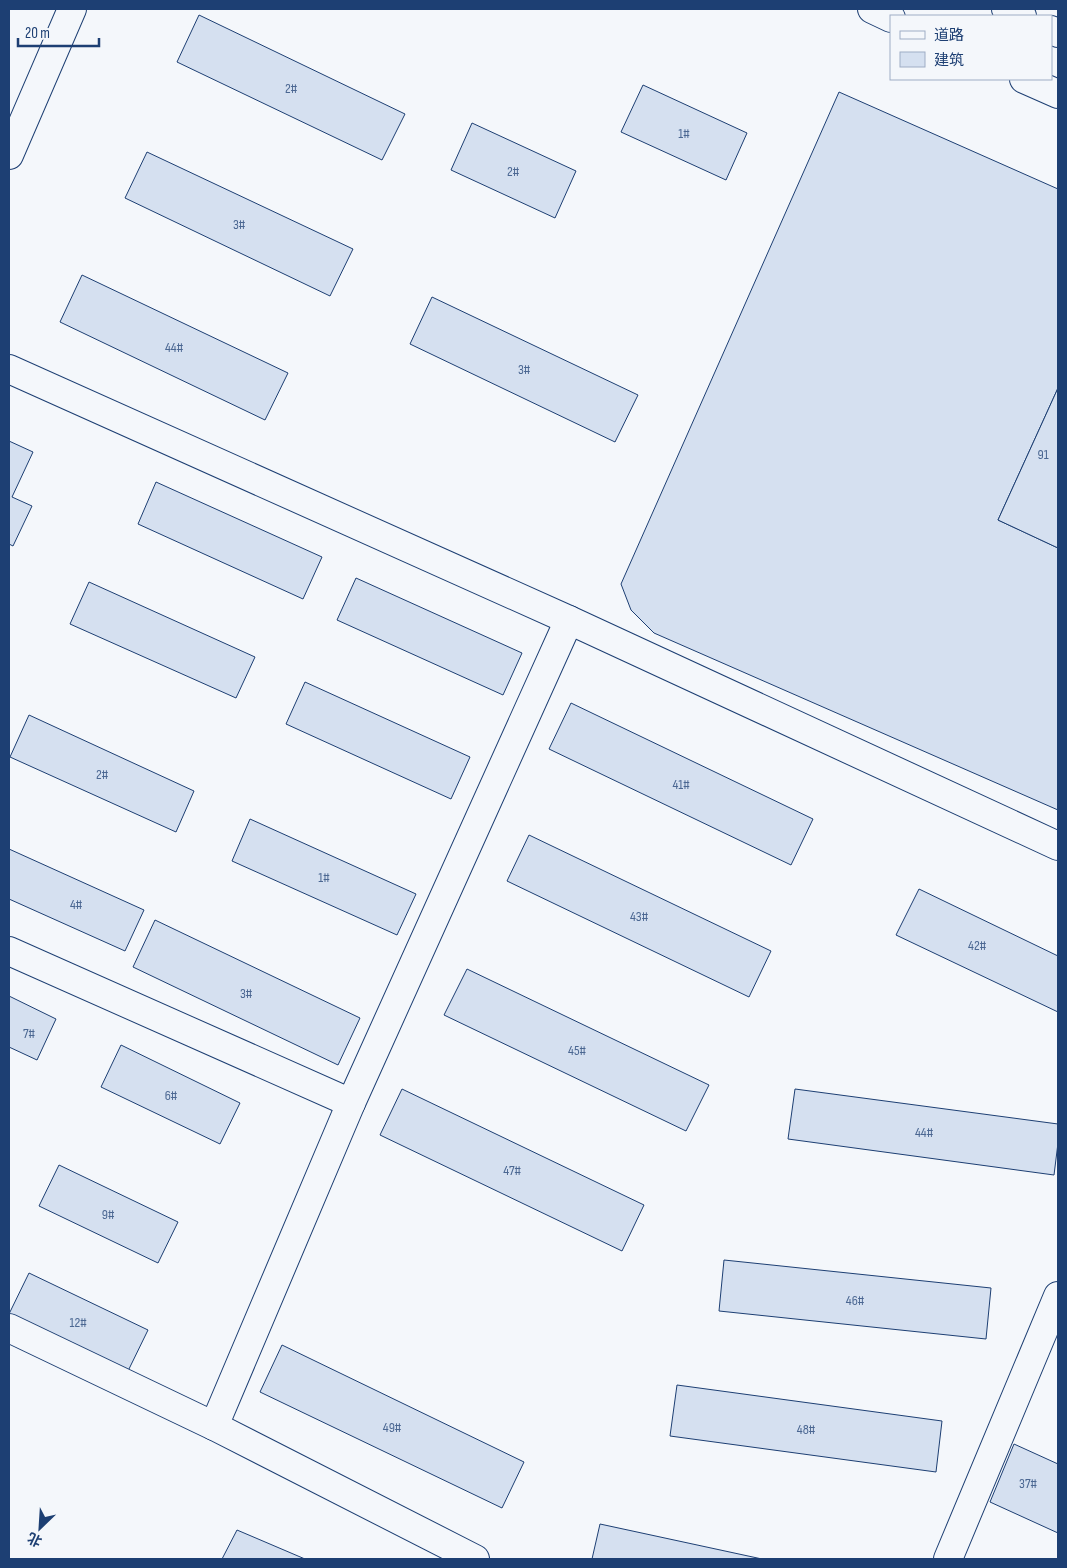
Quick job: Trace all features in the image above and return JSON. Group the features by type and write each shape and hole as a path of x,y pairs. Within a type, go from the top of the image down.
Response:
{"street":[{"path":"9,155 72,9"},
{"path":"872,9 890,18"},
{"path":"1006,9 1020,15"},
{"path":"1026,80 1058,94"},
{"path":"9,369 570,620 1058,846"},
{"path":"214,1426 351,1103 570,620"},
{"path":"9,951 351,1103"},
{"path":"948,1559 1058,1296"},
{"path":"9,1328 214,1426 475,1559"}],"building":[{"path":"199,15 405,114 382,160 177,62"},
{"path":"643,85 747,133 726,180 621,132"},
{"path":"839,92 1058,189 1058,388 998,520 1058,548 1058,810 654,633 631,610 621,584"},
{"path":"472,123 576,171 555,218 451,170"},
{"path":"147,152 353,249 330,296 125,198"},
{"path":"82,275 288,373 265,420 60,322"},
{"path":"432,297 638,395 615,442 410,344"},
{"path":"1058,388 1058,548 998,520"},
{"path":"9,441 33,452 12,497 32,506 13,546 9,544"},
{"path":"156,482 322,557 303,599 138,524"},
{"path":"356,578 522,653 503,695 337,620"},
{"path":"89,582 255,657 236,698 70,624"},
{"path":"305,682 470,757 451,799 286,724"},
{"path":"571,703 813,819 791,865 549,749"},
{"path":"29,715 194,791 176,832 10,757"},
{"path":"250,819 416,894 397,935 232,861"},
{"path":"529,835 771,951 749,997 507,881"},
{"path":"9,849 144,910 125,951 9,899"},
{"path":"919,889 1058,956 1058,1012 896,935"},
{"path":"155,920 360,1018 338,1065 133,967"},
{"path":"467,969 709,1085 686,1131 444,1015"},
{"path":"9,996 56,1019 37,1060 9,1047"},
{"path":"121,1045 240,1103 220,1144 101,1087"},
{"path":"402,1089 644,1205 622,1251 380,1135"},
{"path":"795,1089 1058,1124 1054,1175 788,1139"},
{"path":"59,1165 178,1222 158,1263 39,1206"},
{"path":"724,1260 991,1288 986,1339 719,1311"},
{"path":"29,1273 148,1330 128,1371 9,1314"},
{"path":"282,1345 524,1462 502,1508 260,1392"},
{"path":"677,1385 942,1421 936,1472 670,1436"},
{"path":"1014,1444 1058,1464 1058,1533 990,1502"},
{"path":"600,1524 762,1559 592,1559"},
{"path":"237,1530 305,1559 222,1559"}]}
